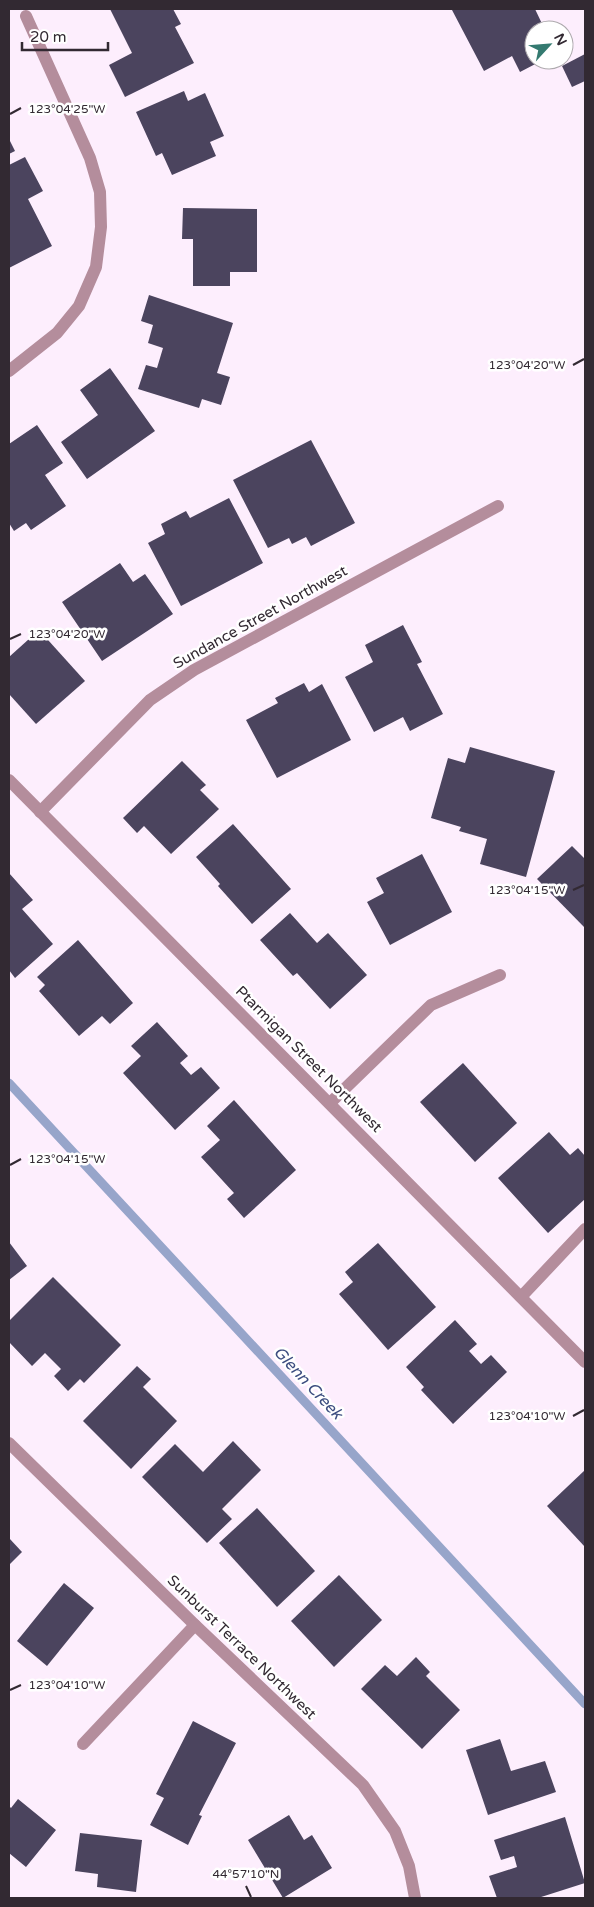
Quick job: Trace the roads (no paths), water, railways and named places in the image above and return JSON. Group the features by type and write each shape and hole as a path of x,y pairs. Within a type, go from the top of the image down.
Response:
{"street":[{"path":"9,371 57,333 79,306 96,267 101,227 100,192 90,158 26,16"},
{"name":"Sundance Street Northwest","path":"40,812 150,700 194,670 498,506"},
{"name":"Ptarmigan Street Northwest","path":"9,780 585,1362"},
{"path":"330,1103 430,1005 500,975"},
{"path":"521,1297 585,1229"},
{"name":"Sunburst Terrace Northwest","path":"9,1443 195,1625 363,1785 395,1831 409,1866 415,1898"},
{"path":"83,1744 195,1625"}],"waterway":[{"name":"Glenn Creek","path":"9,1083 585,1704"}]}
